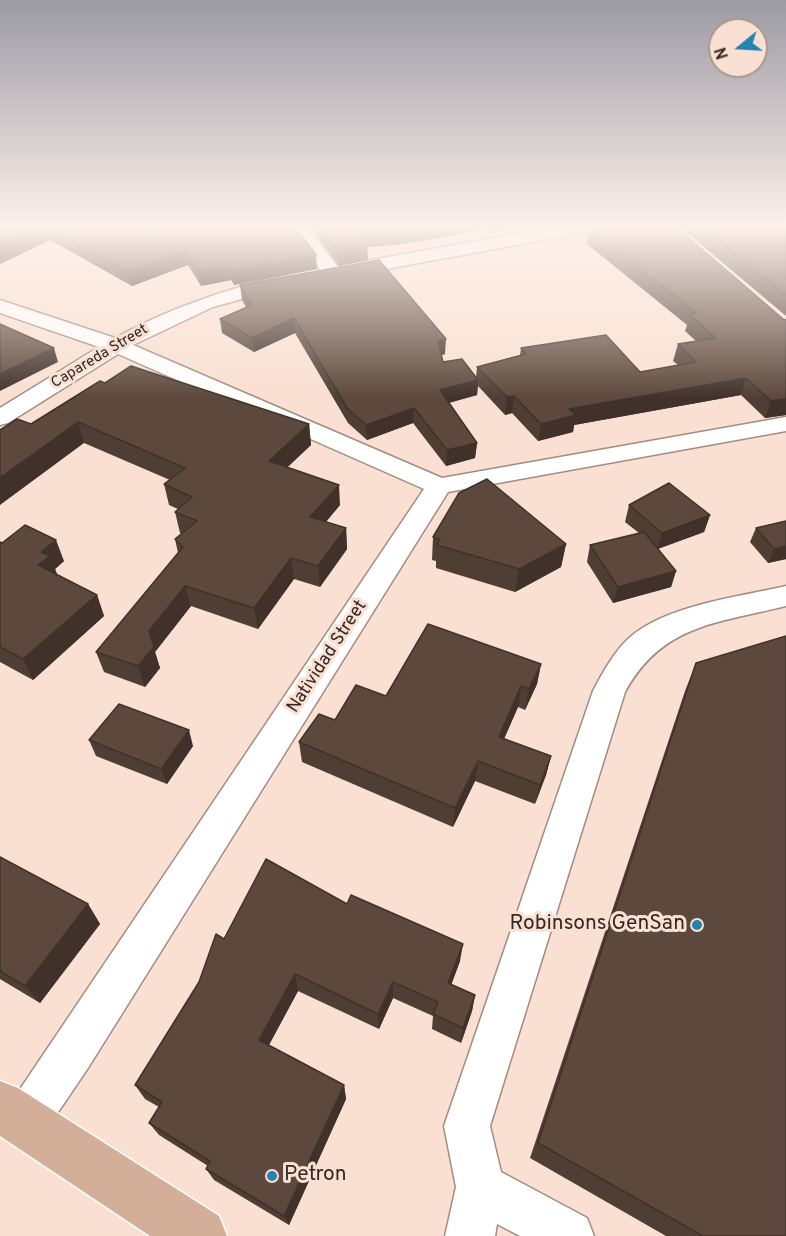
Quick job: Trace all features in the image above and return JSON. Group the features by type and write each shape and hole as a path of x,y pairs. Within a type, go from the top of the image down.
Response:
{"main road":[{"path":"12,1114 187,1233"}],"street":[{"name":"Capareda Street","path":"0,418 115,345 197,306 234,293 279,284"},
{"path":"0,306 115,345 439,486 786,424"},
{"name":"Natividad Street","path":"12,1114 439,486"},
{"path":"470,1236 480,1187 467,1126 609,691 625,663 645,642 676,624 786,596"},
{"path":"480,1187 541,1229"}],"building":[{"path":"399,284 446,339 438,341 443,362 462,359 478,380 440,390 477,443 447,450 414,408 366,425 347,408 294,318 252,338 220,319 252,305 240,285"},
{"path":"660,284 742,284 786,320 786,399 771,401 746,378 569,409 576,415 541,424 514,396 507,397 477,367 526,354 521,348 606,335 640,372 696,362 678,344 716,338 689,314 697,313"},
{"path":"772,284 786,284 786,295"},
{"path":"0,324 54,348 0,374"},
{"path":"131,366 309,424 269,461 339,485 310,517 346,528 318,566 291,558 254,608 185,586 149,631 154,647 138,666 96,652 183,547 175,539 197,521 175,512 192,497 164,484 185,468 78,422 0,478 0,430 17,419 31,424 100,381 105,383"},
{"path":"487,479 566,544 519,569 437,545 440,539 433,537 459,493"},
{"path":"669,483 710,515 662,533 629,505"},
{"path":"786,521 786,546 774,549 756,528"},
{"path":"25,525 56,540 41,552 50,556 38,565 97,595 23,659 0,647 0,542 2,543"},
{"path":"644,532 676,571 618,587 590,545"},
{"path":"428,624 541,664 529,689 521,686 499,737 551,756 540,785 478,761 455,808 299,742 319,714 335,720 356,685 386,696"},
{"name":"Robinsons GenSan","path":"786,636 786,1236 703,1236 538,1143 696,663"},
{"path":"119,704 189,730 161,769 89,740"},
{"path":"0,857 88,904 25,986 0,971"},
{"path":"266,859 347,904 351,895 463,944 448,983 475,995 463,1028 433,1014 438,1002 393,982 378,1014 295,974 259,1040 344,1085 284,1216 206,1169 210,1161 149,1123 162,1102 135,1085 199,982 216,934 224,939"}],"place":[{"name":"Robinsons GenSan","path":"697,925"},
{"name":"Petron","path":"272,1176"}]}
